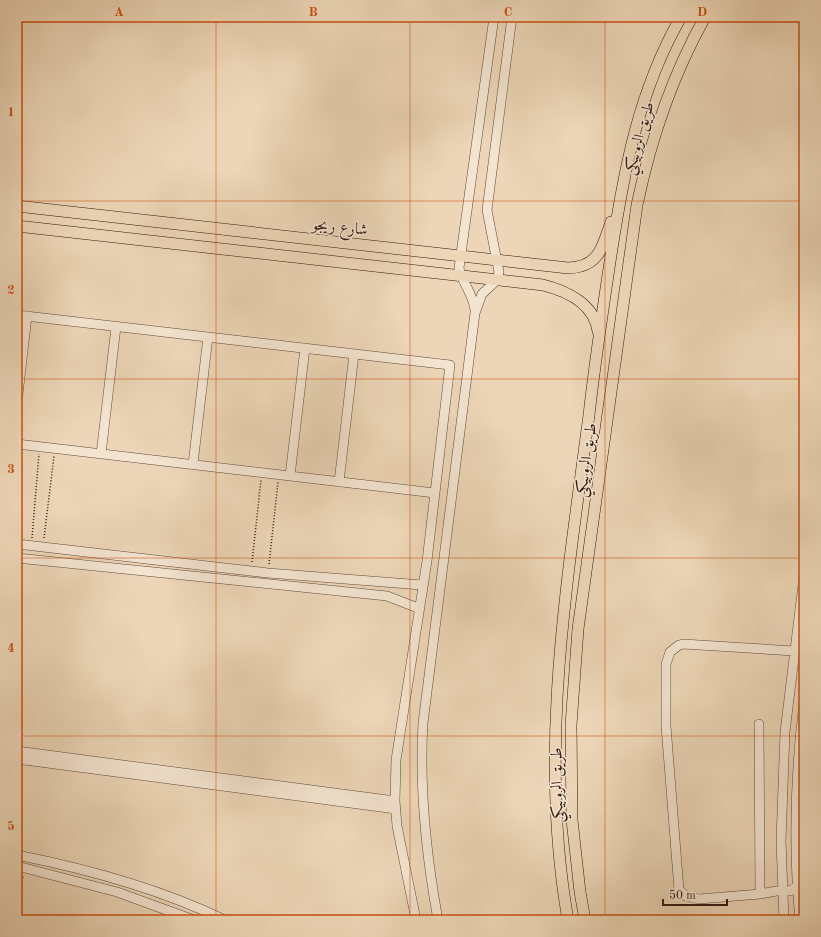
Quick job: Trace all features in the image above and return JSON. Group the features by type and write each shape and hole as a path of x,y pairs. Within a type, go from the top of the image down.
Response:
{"main road":[{"name":"طريق الروبيكي","path":"568,920 563,893 555,816 555,718 562,623 599,336 627,157 639,113 654,71 680,17"},
{"name":"طريق الروبيكي","path":"585,920 580,892 572,820 571,725 578,629 637,205 646,162 658,120 674,79 705,17"},
{"name":"شارع ريجو","path":"17,206 568,268 584,266 591,262 601,250 619,201"},
{"path":"17,226 543,285 559,289 574,297 587,308 596,322 599,336"}],"street":[{"path":"475,313 469,290 461,276 460,268 494,17"},
{"path":"438,920 422,811 423,723 475,313 482,294 497,280 499,272 486,210 512,17"},
{"path":"17,315 450,365 422,585 397,744 395,805 400,844 416,920"},
{"path":"17,403 27,316"},
{"path":"101,454 116,326"},
{"path":"193,464 208,337"},
{"path":"290,476 305,348"},
{"path":"339,482 354,354"},
{"path":"17,444 435,492"},
{"path":"17,544 268,573 422,585"},
{"path":"17,558 387,596 418,608"},
{"path":"193,576 194,564"},
{"path":"784,917 782,890 784,768 794,651 804,582"},
{"path":"794,651 683,644 679,645 670,652 666,664 666,726 679,890 686,896 699,898 760,894 782,890 790,891 797,886"},
{"path":"800,916 796,860 797,800 800,734 804,702"},
{"path":"759,724 760,894"},
{"path":"17,751 395,805"},
{"path":"17,759 254,786"},
{"path":"797,800 804,808"},
{"path":"796,860 804,852"},
{"path":"17,855 107,876 163,895 225,920"},
{"path":"21,867 117,892 194,920"},
{"path":"784,917 791,910 800,916"}],"path":[{"path":"31,546 40,447"},
{"path":"43,548 54,448"},
{"path":"252,571 261,472"},
{"path":"268,573 278,474"},
{"path":"17,904 21,867"}]}
